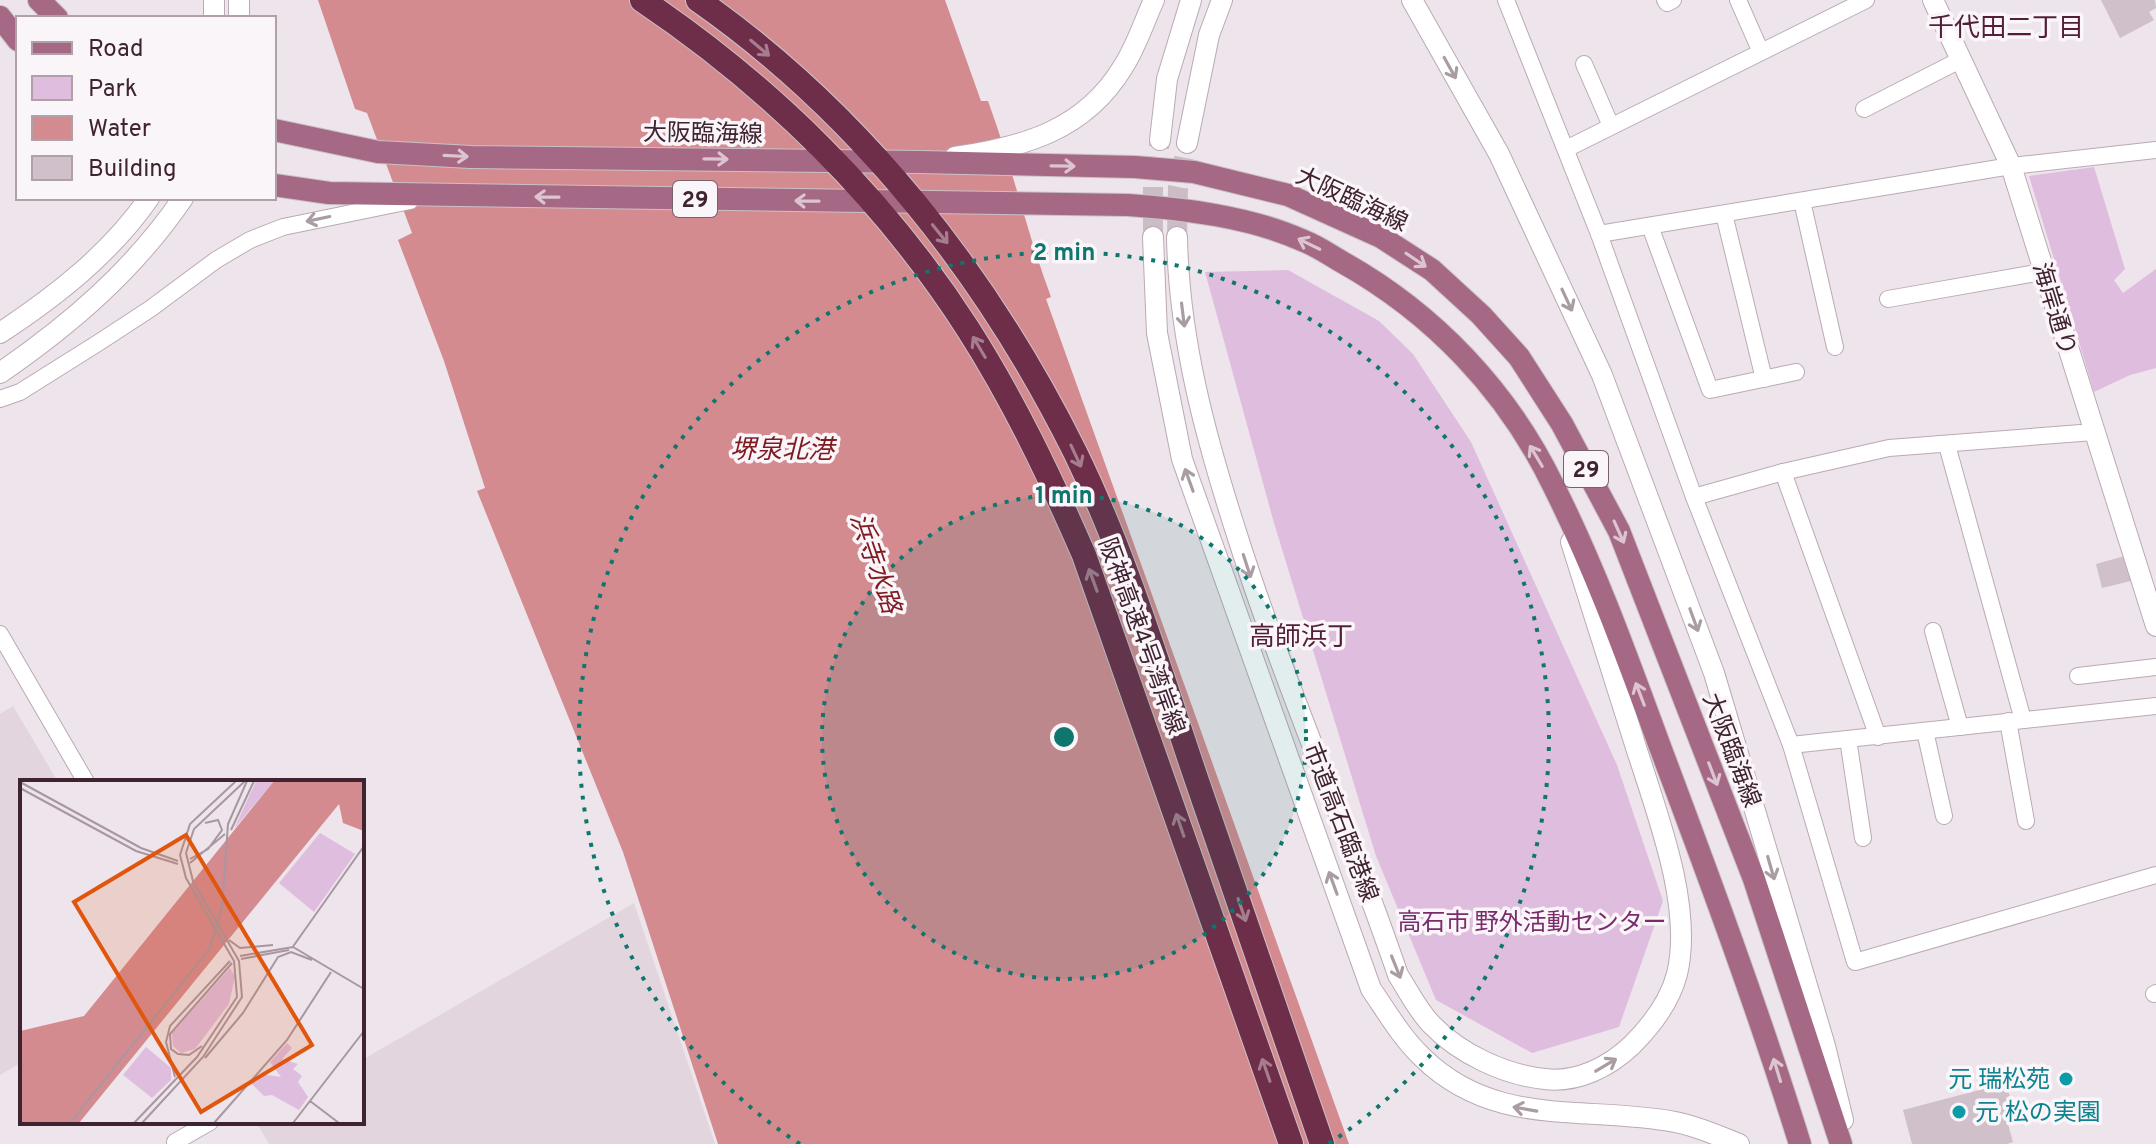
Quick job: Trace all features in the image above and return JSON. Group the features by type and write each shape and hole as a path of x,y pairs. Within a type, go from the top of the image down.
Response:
{"highway":[{"name":"阪神高速4号湾岸線","path":"642,0 714,52 827,153 882,213 926,269 968,328 1009,398 1052,481 1084,555 1291,1144"},
{"name":"阪神高速4号湾岸線","path":"698,0 790,72 851,130 905,190 949,245 1034,375 1076,454 1113,542 1322,1144"}],"main road":[{"path":"0,17 16,37"},
{"name":"大阪臨海線","path":"276,130 378,152 471,157 921,162 982,158 1194,172 1288,195 1381,237 1432,270 1481,315 1519,357 1562,424 1619,531 1754,879 1841,1144"},
{"name":"29","path":"276,185 394,199 436,196 1169,208 1254,225 1304,240 1386,288 1439,331 1496,392 1553,483 1626,655 1729,928 1800,1144"}],"street":[{"path":"982,158 1074,121 1098,100 1123,67 1154,0"},
{"path":"1160,140 1167,79 1191,0"},
{"path":"1187,143 1209,35 1222,0"},
{"path":"1412,0 1499,154 1607,389 1714,673 1825,1046 1848,1144"},
{"path":"1506,0 1599,234 1694,497 1791,745 1855,962 2156,875"},
{"path":"1665,0 1667,3 1673,0"},
{"path":"1738,0 1760,50"},
{"path":"1566,149 1866,0"},
{"name":"海岸通り","path":"1933,0 2011,166 2156,626"},
{"path":"1864,109 1962,59"},
{"path":"1584,64 1611,126"},
{"path":"1599,234 2011,166 2156,150"},
{"path":"0,399 20,392 98,343 216,260 250,240 283,227 394,199"},
{"path":"0,333 101,256 147,200"},
{"path":"0,373 54,335 125,271 160,232 182,200"},
{"path":"1802,201 1835,347"},
{"path":"1724,214 1764,379"},
{"path":"1650,226 1710,390 1796,372"},
{"name":"市道高石臨港線","path":"1153,237 1157,333 1182,459 1371,989 1422,1058 1473,1094 1531,1111 1676,1122 1739,1144"},
{"name":"市道高石臨港線","path":"1177,237 1187,350 1212,459 1264,620 1398,975 1432,1025 1461,1048 1519,1075 1549,1080 1597,1071 1621,1056 1647,1030 1677,975 1681,942 1670,858 1553,483"},
{"path":"1888,299 2036,273"},
{"path":"1694,497 1783,472 1889,448 2094,432"},
{"path":"1947,445 2016,720 2026,821"},
{"path":"1783,472 1878,737"},
{"path":"1933,631 1960,727"},
{"path":"0,634 85,780"},
{"path":"2078,676 2156,667"},
{"path":"1791,745 2156,706"},
{"path":"1925,731 1944,816"},
{"path":"1848,739 1863,838"},
{"path":"175,1142 206,1124"}],"shaded area":[{"path":"13,706 57,780 20,780 20,1063 0,1075 0,714"},
{"path":"634,903 715,1144 269,1144 257,1124 364,1124 364,1059"}],"green space":[{"path":"2094,167 2125,269 2114,280 2123,293 2156,269 2156,368 2130,375 2094,392 2029,176"},
{"name":"高石市 野外活動センター","path":"1288,270 1379,321 1413,354 1471,442 1617,765 1663,901 1619,1027 1532,1053 1436,1000 1376,856 1274,523 1205,272"}],"water":[{"name":"堺泉北港","path":"318,0 945,0 981,101 988,101 1051,297 1046,299 1349,1144 718,1144 623,852 477,491 485,488 444,361 398,240 412,233 367,113 355,109"}],"building":[{"path":"2101,0 2155,0 2156,8 2149,12 2154,20 2120,38"},
{"path":"2125,556 2131,581 2102,588 2096,564"},
{"name":"元 松の実園","path":"2006,1083 2015,1115 2006,1117 2013,1142 1912,1144 1903,1110"}],"tunnel":[{"path":"1153,237 1153,187 1160,140"},
{"path":"1177,237 1178,188 1187,143"}],"place":[{"name":"元 瑞松苑","path":"2066,1079"},
{"name":"元 松の実園","path":"1959,1112"}],"district":[{"name":"千代田二丁目","path":"2006,27"},
{"name":"高師浜丁","path":"1301,636"}],"water label":[{"name":"浜寺水路","path":"876,563"}]}
